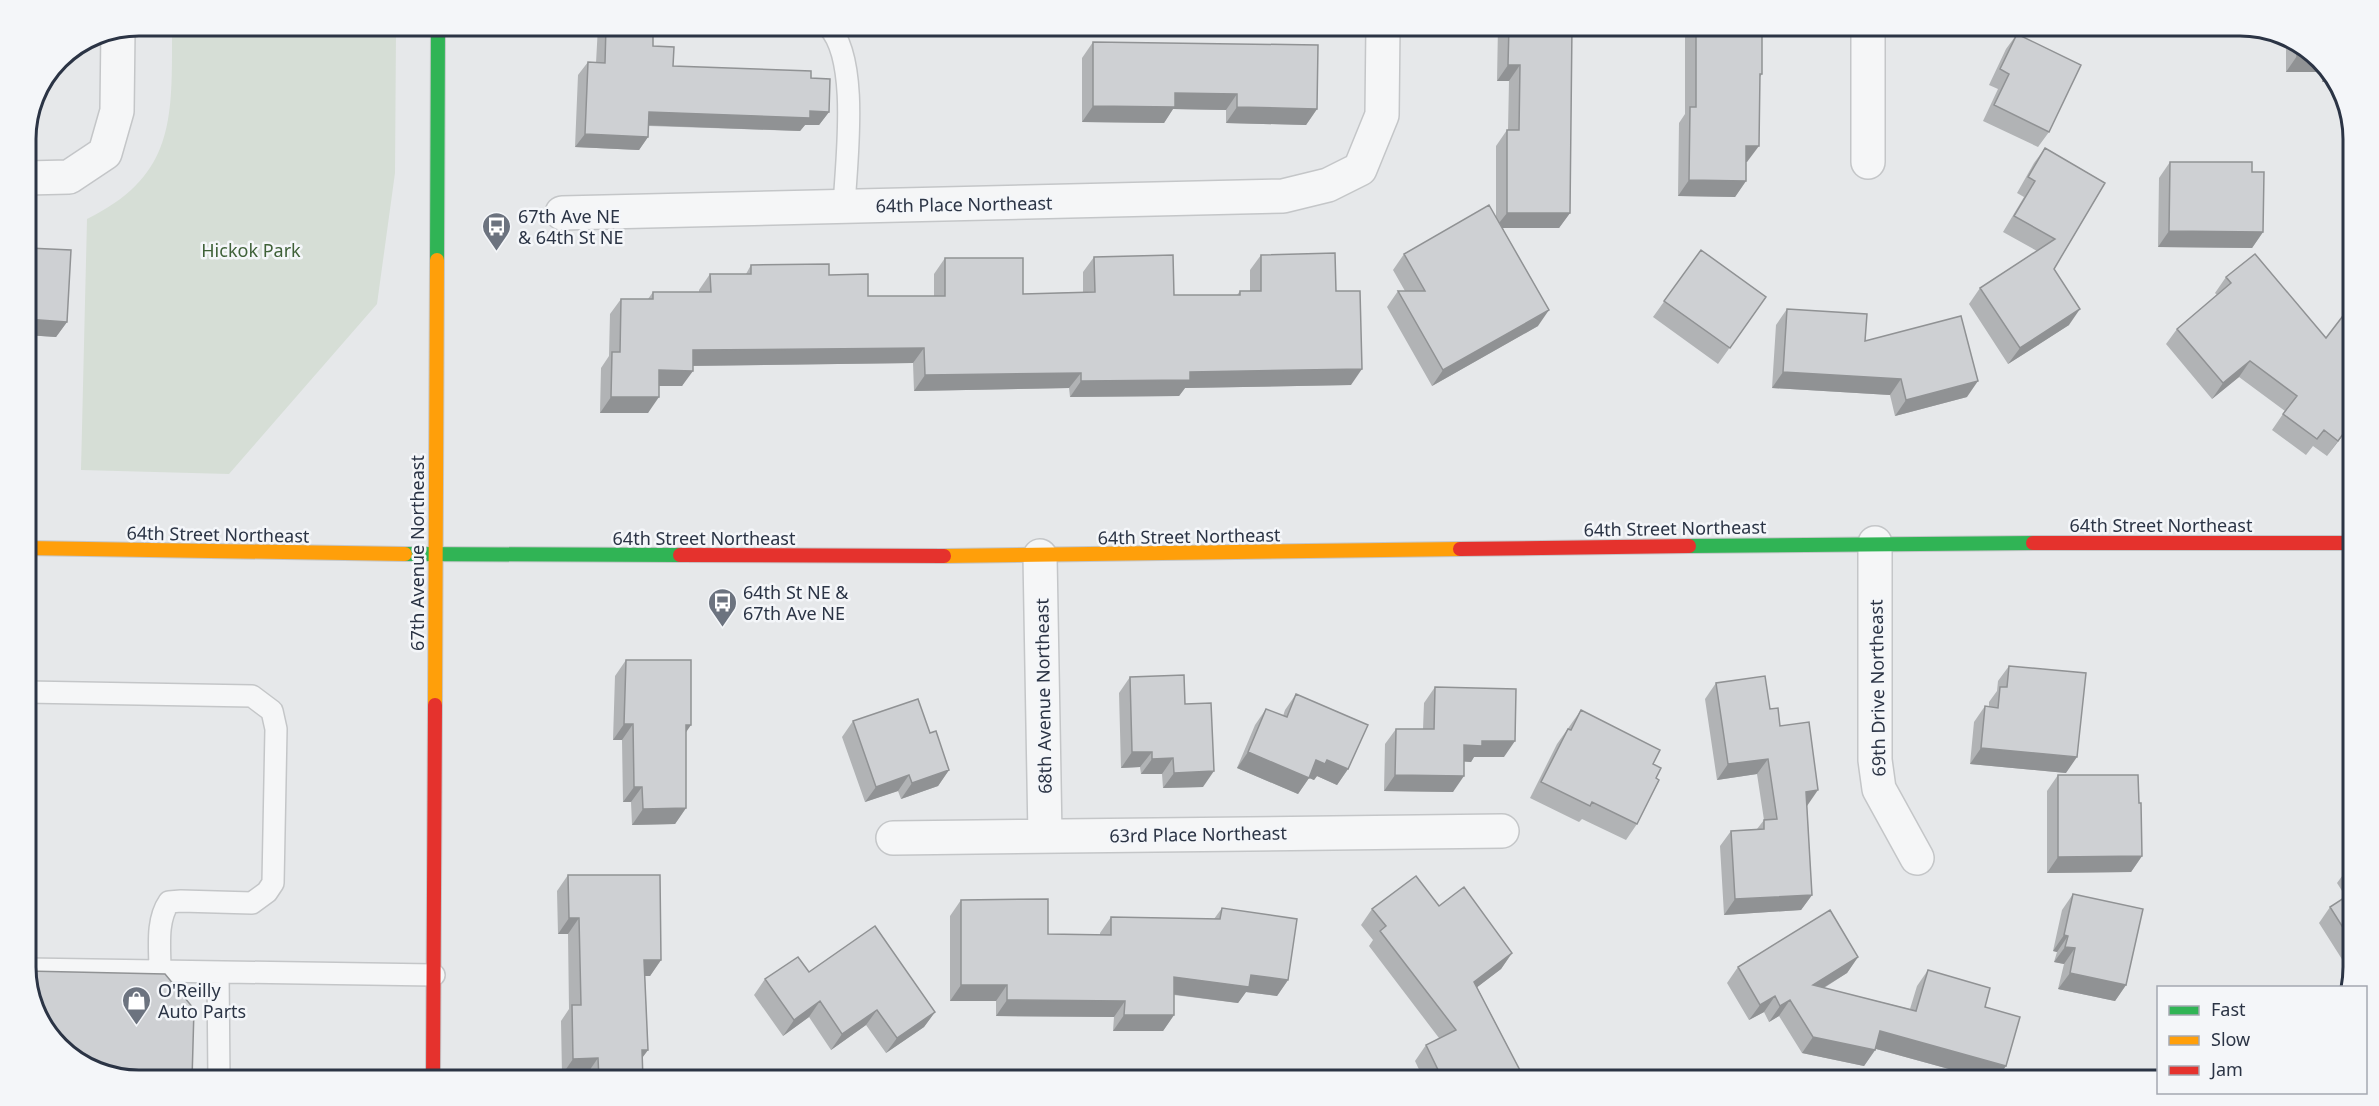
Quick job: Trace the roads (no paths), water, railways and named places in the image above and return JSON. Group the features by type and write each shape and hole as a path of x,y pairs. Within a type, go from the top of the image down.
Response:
{"main road":[{"name":"67th Avenue Northeast","path":"433,1070 438,36"},
{"name":"64th Street Northeast","path":"36,548 435,555 1040,556 1875,543 2343,543"}],"street":[{"name":"64th Place Northeast","path":"562,213 1283,196 1328,185 1360,169 1382,115 1383,36"},
{"path":"1868,36 1868,162"},
{"path":"36,178 69,177 105,153 117,111 118,39"},
{"name":"69th Drive Northeast","path":"1875,543 1875,760 1880,789 1917,858"},
{"name":"68th Avenue Northeast","path":"1040,556 1045,836"},
{"name":"63rd Place Northeast","path":"893,838 1502,831"}],"lane":[{"path":"834,36 848,75 844,207"},
{"path":"36,692 252,696 272,711 276,729 273,883 267,892 252,903 169,902 163,911 161,922 160,971"},
{"path":"36,969 434,975"},
{"path":"218,972 219,1070"}],"place":[{"name":"67th Ave NE & 64th St NE","path":"497,252"},
{"name":"64th St NE & 67th Ave NE","path":"722,628"},
{"name":"O'Reilly Auto Parts","path":"137,1026"}],"park label":[{"name":"Hickok Park","path":"251,250"}]}
